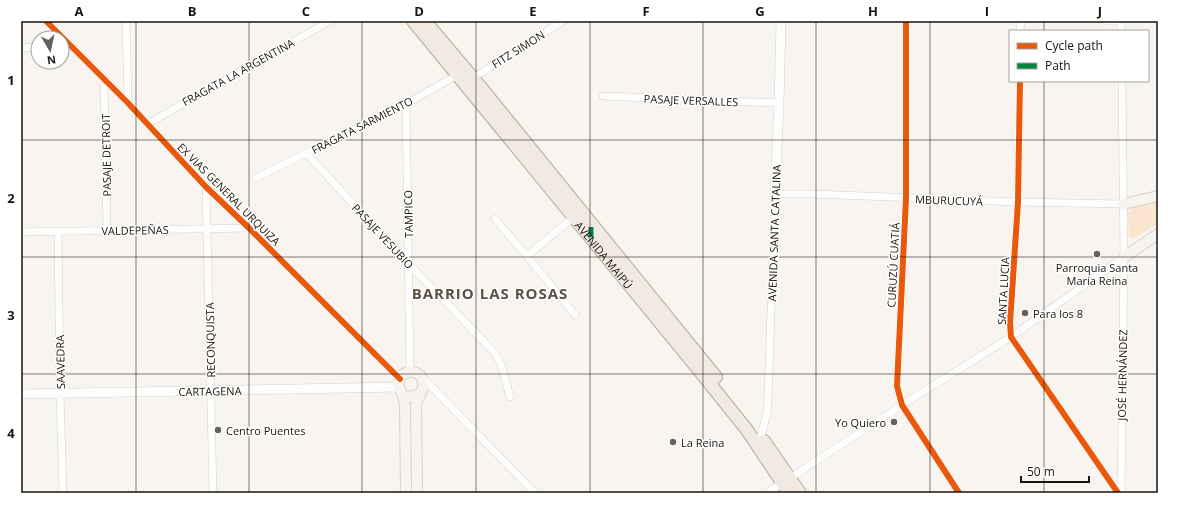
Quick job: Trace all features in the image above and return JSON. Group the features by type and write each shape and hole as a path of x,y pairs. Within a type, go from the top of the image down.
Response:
{"main road":[{"name":"AVENIDA MAIPÚ","path":"413,21 465,74"},
{"name":"AVENIDA MAIPÚ","path":"425,21 465,74 578,214 700,357 786,480 800,493"},
{"path":"1123,204 1158,196"},
{"path":"1124,257 1158,234"},
{"path":"406,493 405,405 400,387 402,375 410,372 418,374 422,377 424,387 419,394 416,405 417,493"},
{"path":"400,387 407,396 411,397 419,394"},
{"name":"AVENIDA MAIPÚ","path":"786,480 789,493"}],"street":[{"name":"EX VIAS GENERAL URQUIZA","path":"46,21 55,30"},
{"path":"128,103 127,24 133,21"},
{"name":"FRAGATA LA ARGENTINA","path":"147,124 330,21"},
{"name":"FITZ SIMON","path":"465,74 563,21"},
{"name":"AVENIDA SANTA CATALINA","path":"758,439 767,412 768,399 781,21"},
{"name":"CURUZÚ CUATIÁ","path":"906,21 906,198 897,386 902,405 959,493"},
{"path":"1107,21 1121,21"},
{"name":"EX VIAS GENERAL URQUIZA","path":"70,46 128,103 206,187 249,228 400,387"},
{"name":"FRAGATA SARMIENTO","path":"256,178 465,74"},
{"name":"PASAJE DETROIT","path":"104,79 107,230"},
{"name":"SANTA LUCIA","path":"1020,82 1018,202 1011,337 1120,493"},
{"path":"1122,82 1123,204"},
{"name":"PASAJE VERSALLES","path":"603,96 779,103"},
{"name":"TAMPICO","path":"406,104 410,372"},
{"name":"PASAJE VESUBIO","path":"306,153 408,263 495,352 502,367 510,397"},
{"name":"RECONQUISTA","path":"206,187 213,493"},
{"name":"MBURUCUYÁ","path":"775,194 1123,204"},
{"name":"JOSÉ HERNÁNDEZ","path":"1120,493 1124,257 1123,204"},
{"path":"527,256 578,214"},
{"path":"495,219 575,315"},
{"name":"VALDEPEÑAS","path":"21,232 249,228"},
{"name":"SAAVEDRA","path":"58,232 60,394 64,493"},
{"path":"767,493 902,405 1011,337 1124,257"},
{"path":"422,377 535,493"},
{"name":"CARTAGENA","path":"21,394 400,387"}],"shaded area":[{"path":"1158,199 1158,224 1134,238 1129,237 1128,213 1134,206"}],"marked path":[{"path":"591,222 591,237"}],"cycle path":[{"path":"46,21 128,103 206,187 400,379"},
{"path":"906,21 906,198 897,386 902,405 959,493"},
{"path":"1020,82 1018,202 1010,323 1011,337 1118,493"}],"place":[{"name":"Parroquia Santa María Reina","path":"1097,254"},
{"name":"Para los 8","path":"1025,313"},
{"name":"Yo Quiero","path":"894,422"},
{"name":"Centro Puentes","path":"218,430"},
{"name":"La Reina","path":"673,442"}],"district":[{"name":"BARRIO LAS ROSAS","path":"490,293"}]}
